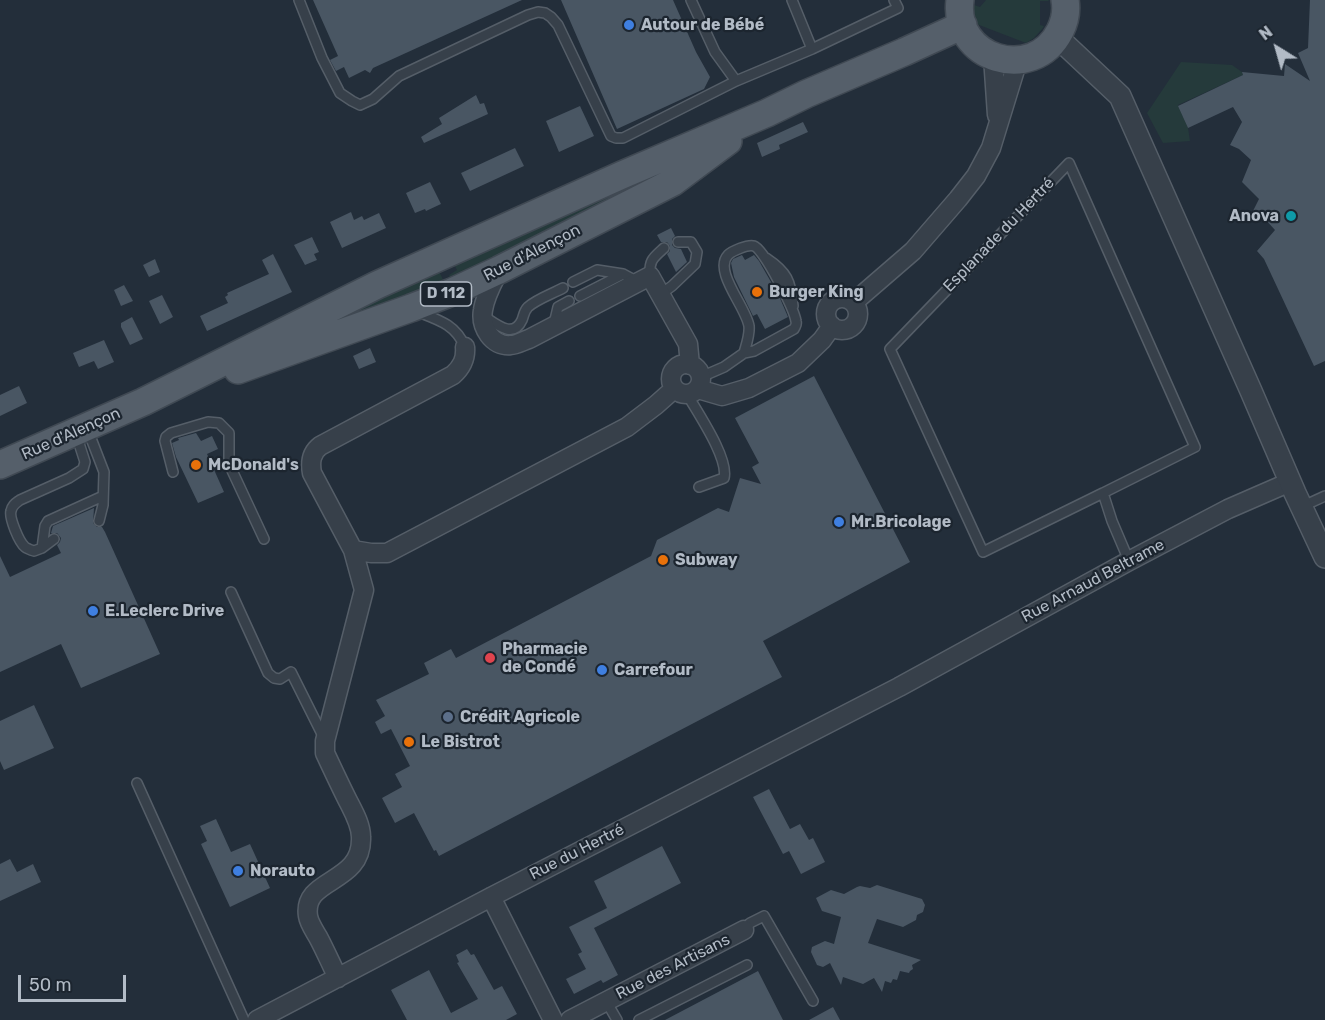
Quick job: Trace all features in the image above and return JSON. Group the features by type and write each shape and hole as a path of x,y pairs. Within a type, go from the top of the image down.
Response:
{"main road":[{"path":"962,13 972,41 980,49 1005,58 1037,55 1057,38 1066,14 1065,0"},
{"name":"Rue d'Alençon","path":"0,465 143,402 377,285 904,52 962,13"},
{"name":"Rue d'Alençon","path":"143,402 292,352 452,292 673,182 767,113"}],"street":[{"path":"1057,38 1120,96 1325,557"},
{"path":"690,383 723,396 749,388 798,363 822,340 831,326 826,317 830,303 839,298 854,302 913,251 976,176 991,148 998,126 1005,58"},
{"path":"998,126 1005,58"},
{"path":"499,270 487,296 482,315 487,335 497,342 510,346 554,327 637,277 661,294 688,344 690,383"},
{"path":"338,978 309,919 307,905 310,897 316,891 345,873 355,862 362,838 359,824 325,753 325,741 364,590 356,558 312,473 311,460 320,446 453,375 464,361 465,347"},
{"path":"356,558 371,553 387,553 627,427 690,383"},
{"name":"Rue Arnaud Beltrame","path":"899,687 1228,509 1290,482"},
{"name":"Rue du Hertré","path":"257,1020 899,687"},
{"path":"491,897 553,1020"},
{"name":"Rue des Artisans","path":"570,1020 744,930"}],"lane":[{"path":"299,0 322,58 340,93 360,105 373,99 399,76 502,27 538,12 545,13 558,26 611,136 616,138 623,138 736,81 812,49 898,8 894,0"},
{"path":"691,0 715,52 736,81"},
{"path":"792,0 812,49"},
{"name":"Esplanade du Hertré","path":"1069,163 1195,447 1103,493 983,552 890,349 1069,163"},
{"path":"661,294 695,264 697,252 691,242 678,242"},
{"path":"699,487 724,477 726,471 690,383 724,367 744,353 754,351 795,329 797,323 765,257 755,246 748,245 729,254 723,265 749,326 744,353"},
{"path":"580,296 637,277 650,266 653,258 664,248"},
{"path":"573,282 597,270 637,277"},
{"path":"482,315 506,330 511,330 518,327 530,305 563,288"},
{"path":"554,327 558,307 569,301"},
{"path":"411,308 447,324 461,337 465,347"},
{"path":"173,472 166,437 171,433 208,422 219,423 229,433 229,464 264,539"},
{"path":"80,429 104,472 104,505 99,521"},
{"path":"54,539 34,551 25,547 14,525 11,509 20,500 69,478 83,469 85,462 80,429"},
{"path":"1103,493 1129,561"},
{"path":"42,548 45,526 48,521 104,496"},
{"path":"1301,507 1325,496"},
{"path":"231,592 268,673 280,679 291,672 325,741"},
{"path":"137,783 243,1020"},
{"path":"744,930 750,923 764,916 813,1001"},
{"path":"639,1020 747,965"},
{"path":"606,1002 617,1020"}],"green space":[{"path":"986,0 1048,0 1040,1 1040,25 1044,26 1034,38 1026,43 974,23 971,4 980,7"},
{"path":"1181,62 1232,65 1243,75 1178,105 1188,128 1190,141 1163,143 1147,113"},
{"path":"692,158 452,282 449,275 457,270 450,256"},
{"path":"439,271 445,284 257,347"}],"building":[{"path":"313,0 522,0 373,68 370,73 365,70 349,78 344,67 336,71 330,60 338,56"},
{"path":"561,0 673,0 710,77 704,89 617,129"},
{"name":"Anova","path":"1310,0 1325,0 1325,361 1314,366 1264,259 1257,251 1275,230 1263,217 1251,215 1259,199 1242,182 1251,160 1239,149 1230,145 1242,122 1233,107 1188,128 1178,106 1243,75 1242,72 1284,76 1285,64 1310,81 1298,53 1308,48"},
{"path":"476,95 480,104 484,103 488,114 424,143 421,137 442,124 439,118"},
{"path":"580,106 594,136 559,152 546,121"},
{"path":"803,122 808,132 779,145 780,149 762,157 757,143"},
{"path":"515,148 524,166 470,191 461,173"},
{"path":"430,182 441,204 415,213 406,193"},
{"path":"351,212 354,220 362,216 364,220 379,213 386,228 342,248 330,222"},
{"path":"671,228 675,236 672,239 672,245 681,249 687,262 676,272 667,254 670,246 667,242 661,242 657,235"},
{"path":"312,237 319,252 314,254 317,260 305,265 294,245"},
{"path":"273,254 292,292 207,331 200,316 228,303 225,297 227,293 269,274 262,260"},
{"name":"Burger King","path":"742,255 745,260 754,255 759,261 788,317 765,329 757,314 753,316 734,277 731,263 733,259"},
{"path":"155,259 160,272 149,277 143,265"},
{"path":"124,285 133,301 121,306 114,290"},
{"path":"162,295 173,317 160,324 149,301"},
{"path":"132,317 143,339 130,345 121,323"},
{"path":"104,340 114,362 98,369 94,361 79,367 73,353"},
{"path":"370,348 376,362 359,369 353,356"},
{"name":"Carrefour","path":"814,376 910,562 763,641 782,677 439,856 436,850 434,851 414,813 395,823 382,798 402,787 395,774 410,766 391,729 381,734 375,722 385,716 376,700 429,674 424,663 451,649 456,658 651,556 657,540 718,508 729,512 740,478 761,484 752,467 759,463 735,418"},
{"path":"19,386 27,403 0,416 0,395"},
{"name":"McDonald's","path":"196,433 201,441 212,436 218,449 207,454 224,492 198,503 176,457 172,443 179,440 178,438"},
{"name":"E.Leclerc Drive","path":"94,508 93,523 97,527 102,527 105,532 160,654 81,688 61,644 0,672 0,556 10,577 61,553 57,545 61,538 57,533 51,533 53,526"},
{"path":"34,705 54,748 4,770 0,761 0,721"},
{"path":"769,789 790,829 800,824 809,840 813,838 825,862 801,874 789,851 783,854 753,797"},
{"name":"Norauto","path":"216,819 231,852 250,844 270,888 230,907 201,844 207,841 200,826"},
{"path":"662,846 681,883 594,928 618,975 603,983 601,980 574,994 566,979 586,969 578,954 582,952 569,927 607,908 594,881"},
{"path":"10,859 17,872 33,864 41,882 0,901 0,864"},
{"path":"877,885 922,899 925,905 923,912 917,915 916,920 903,927 877,919 868,943 921,960 912,965 913,969 909,973 900,971 897,980 893,979 891,983 885,981 882,992 874,978 863,984 843,977 841,985 830,963 823,967 817,965 811,952 812,947 825,941 834,944 841,917 822,911 816,898 831,890 844,894 860,886 870,888"},
{"path":"467,949 471,955 474,954 494,990 502,986 517,1014 506,1020 407,1020 391,990 429,970 451,1013 478,999 457,963 459,962 456,955"},
{"path":"758,971 783,1020 665,1020"},
{"path":"833,1007 840,1020 809,1020"}],"place":[{"name":"Autour de Bébé","path":"629,25"},
{"name":"Anova","path":"1291,216"},
{"name":"Burger King","path":"757,292"},
{"name":"McDonald's","path":"196,465"},
{"name":"Mr.Bricolage","path":"839,522"},
{"name":"Subway","path":"663,560"},
{"name":"E.Leclerc Drive","path":"93,611"},
{"name":"Pharmacie de Condé","path":"490,658"},
{"name":"Carrefour","path":"602,670"},
{"name":"Crédit Agricole","path":"448,717"},
{"name":"Le Bistrot","path":"409,742"},
{"name":"Norauto","path":"238,871"}]}
